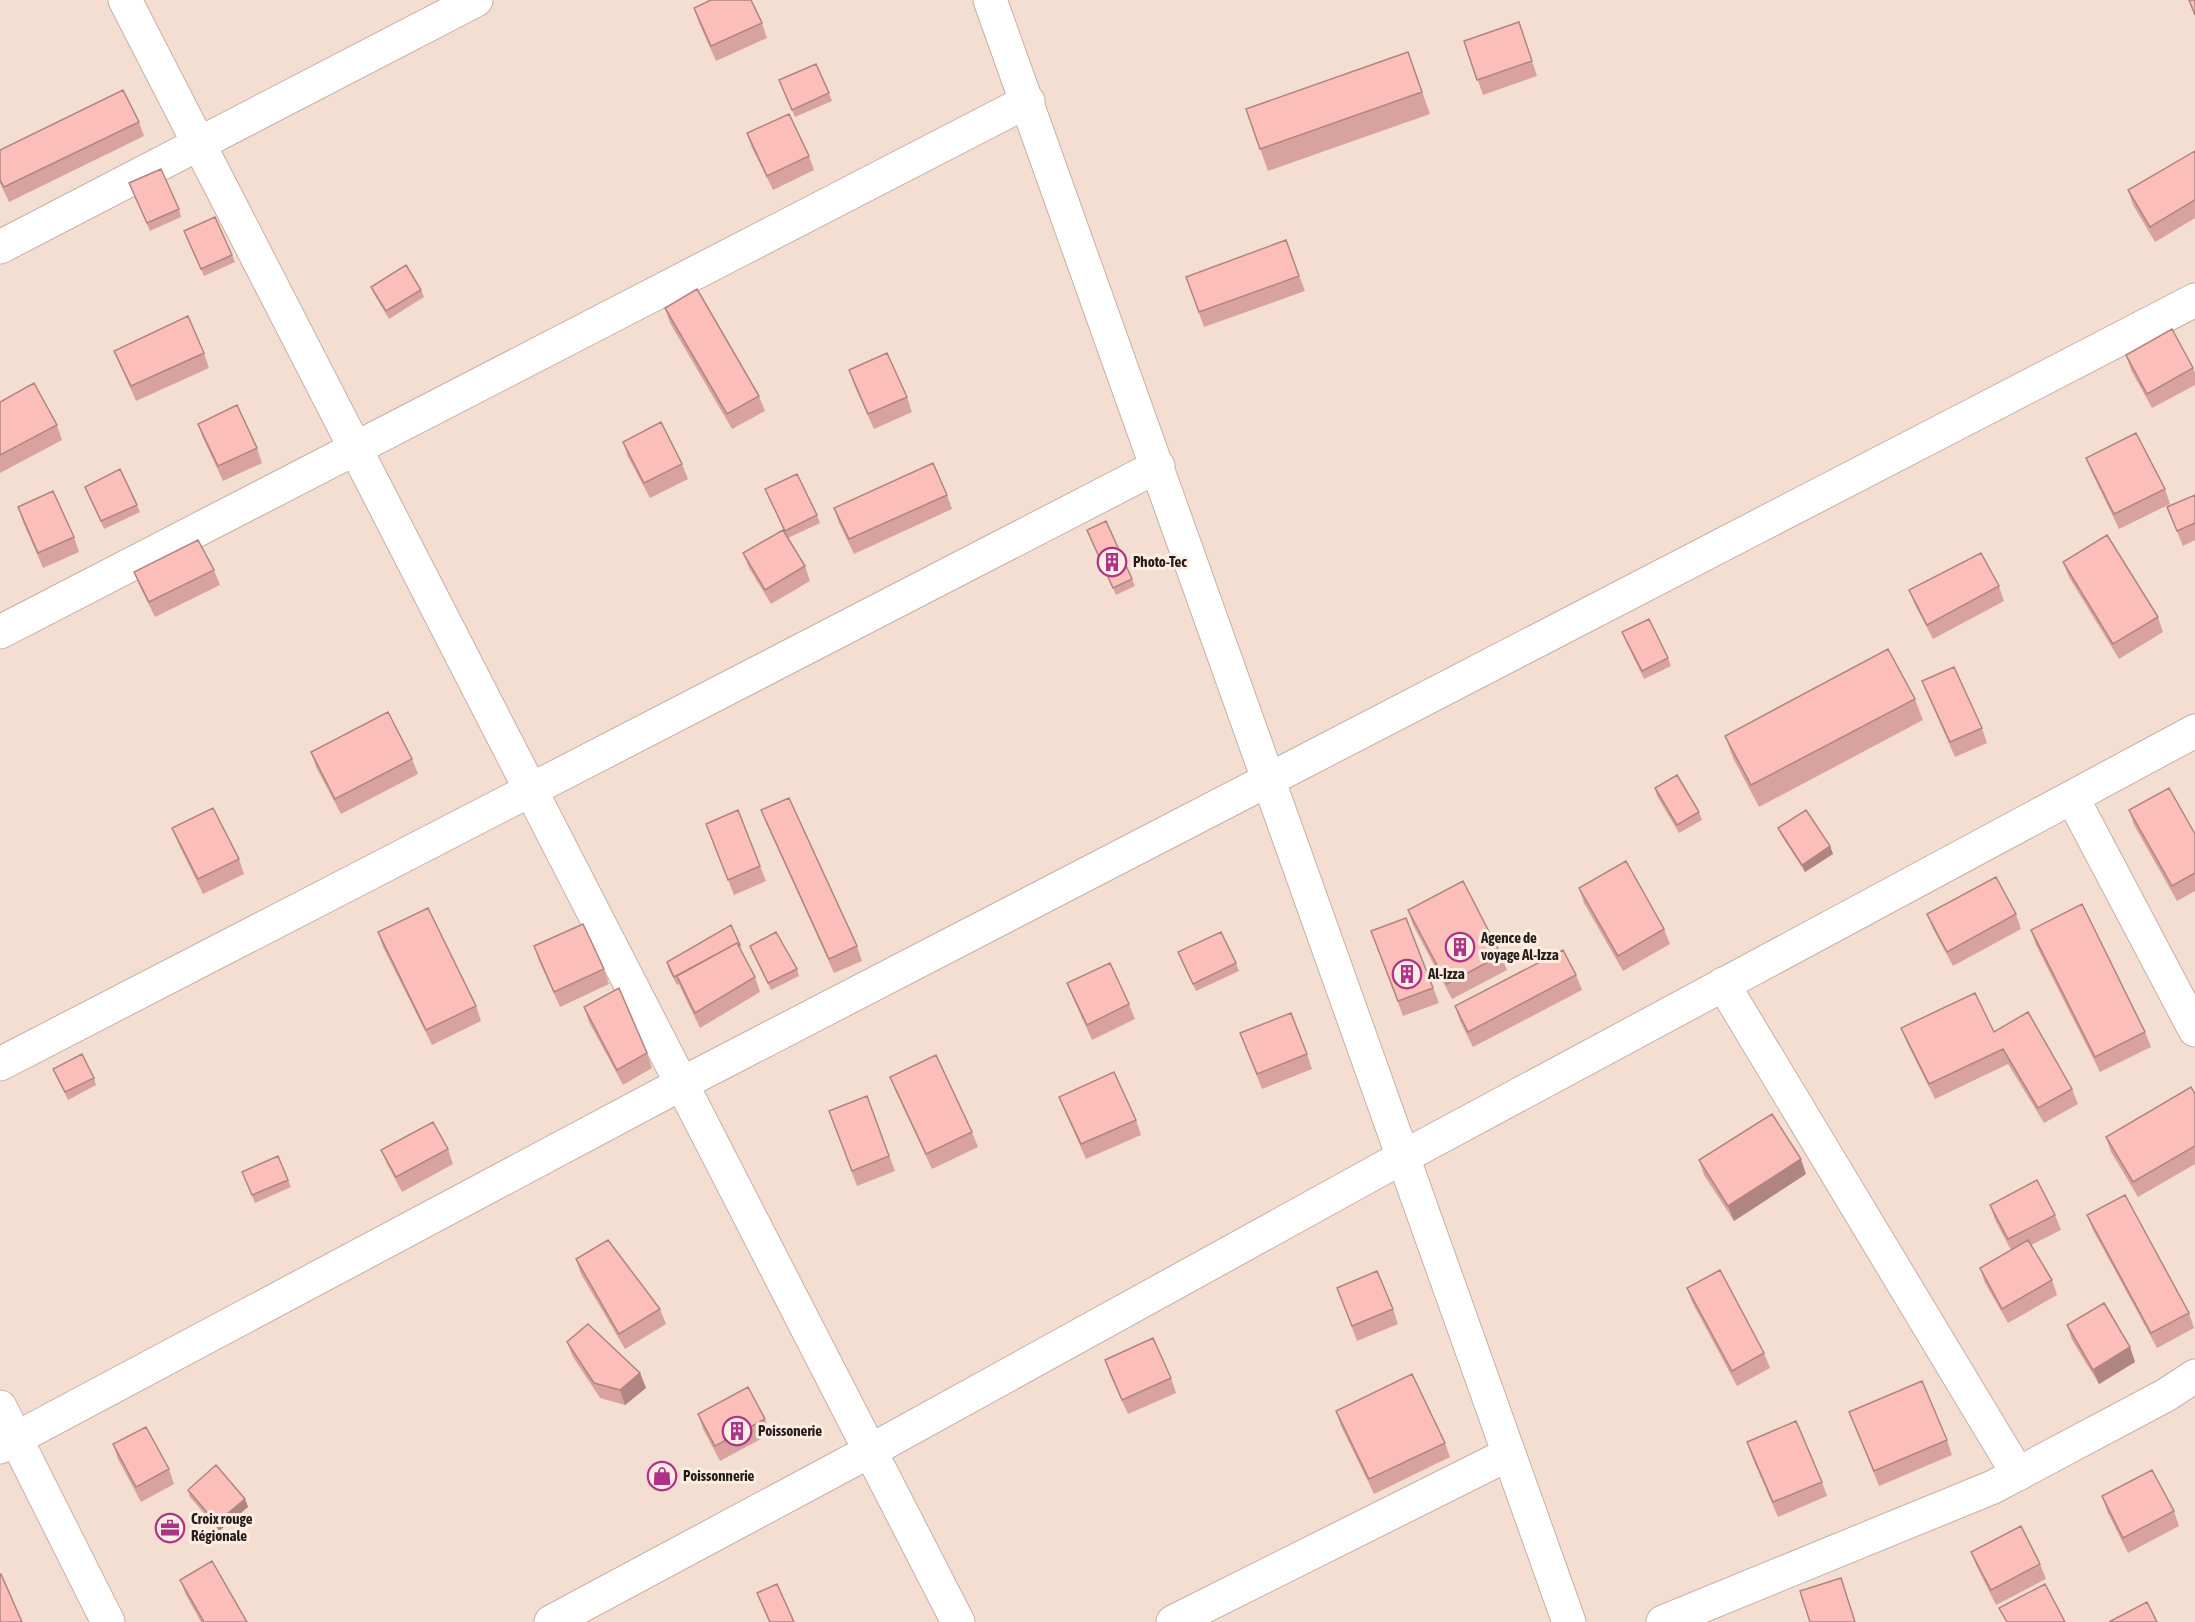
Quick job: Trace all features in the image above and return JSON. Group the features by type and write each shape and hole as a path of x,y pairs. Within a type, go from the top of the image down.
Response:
{"street":[{"path":"125,0 958,1622"},
{"path":"0,247 476,0"},
{"path":"990,0 1028,101 1569,1622"},
{"path":"0,632 1028,101"},
{"path":"8,1443 681,1084 2195,300"},
{"path":"0,1064 1158,466"},
{"path":"551,1622 870,1451 1403,1157 2195,731"},
{"path":"2072,797 2195,1030"},
{"path":"1723,984 2018,1474"},
{"path":"1663,1622 1993,1487 2166,1395 2195,1376"},
{"path":"0,1407 8,1443 108,1622"},
{"path":"1173,1622 1509,1454"}],"building":[{"path":"711,0 751,0 762,23 711,46 694,8"},
{"path":"2189,0 2195,0 2195,15"},
{"path":"1519,22 1532,61 1477,80 1464,41"},
{"path":"1408,52 1422,92 1260,149 1246,109"},
{"path":"816,64 829,93 792,110 779,80"},
{"path":"123,90 139,122 4,187 0,180 0,150"},
{"path":"789,114 809,156 767,176 747,133"},
{"path":"2195,151 2195,200 2150,227 2128,190"},
{"path":"161,169 179,209 147,223 129,183"},
{"path":"215,217 232,255 201,269 184,231"},
{"path":"1286,240 1299,276 1199,312 1186,277"},
{"path":"406,265 421,290 386,311 371,287"},
{"path":"697,289 759,396 727,414 665,308"},
{"path":"188,316 204,353 131,386 114,351"},
{"path":"2172,329 2193,368 2147,394 2126,355"},
{"path":"887,353 907,397 868,414 849,370"},
{"path":"34,383 57,425 0,455 0,402"},
{"path":"237,405 257,448 218,466 198,424"},
{"path":"661,422 682,464 644,483 623,442"},
{"path":"2136,433 2165,489 2114,514 2086,458"},
{"path":"933,463 947,495 849,539 834,508"},
{"path":"120,469 137,505 101,521 85,487"},
{"path":"797,474 817,515 785,531 765,489"},
{"path":"53,491 74,537 38,553 18,507"},
{"path":"2195,495 2195,523 2177,531 2167,507"},
{"name":"Photo-Tec","path":"1106,521 1132,579 1113,588 1087,530"},
{"path":"783,530 805,566 765,590 743,553"},
{"path":"2107,535 2158,617 2113,644 2063,562"},
{"path":"198,540 214,570 149,602 134,572"},
{"path":"1981,553 1999,586 1927,625 1909,590"},
{"path":"1649,619 1668,658 1642,671 1622,632"},
{"path":"1888,649 1915,699 1751,785 1725,736"},
{"path":"1954,667 1982,728 1950,742 1922,681"},
{"path":"388,712 412,759 335,799 311,752"},
{"path":"1677,775 1699,812 1677,825 1655,788"},
{"path":"2169,788 2195,834 2195,873 2172,886 2129,810"},
{"path":"789,798 857,946 829,959 761,810"},
{"path":"213,808 239,859 198,879 172,828"},
{"path":"738,810 760,866 728,880 706,824"},
{"path":"1806,810 1830,846 1802,865 1778,828"},
{"path":"1626,861 1664,929 1618,956 1579,888"},
{"path":"1996,877 2016,914 1947,952 1927,914"},
{"name":"Agence de voyage Al-Izza","path":"1463,881 1501,955 1447,984 1408,910"},
{"path":"2082,904 2145,1032 2095,1057 2031,930"},
{"path":"428,908 476,1006 426,1030 378,932"},
{"name":"Al-Izza","path":"1406,918 1433,988 1398,1001 1371,931"},
{"path":"583,924 604,969 554,992 534,946"},
{"path":"731,925 740,945 737,943 674,977 667,962"},
{"path":"776,932 797,969 768,983 750,946"},
{"path":"1221,932 1236,963 1193,984 1178,952"},
{"path":"737,943 755,977 695,1013 677,976"},
{"path":"1563,950 1576,975 1468,1032 1455,1006"},
{"path":"1110,963 1129,1004 1087,1025 1067,983"},
{"path":"619,988 647,1053 617,1070 584,1007"},
{"path":"1975,993 1994,1032 2028,1012 2072,1089 2038,1108 2003,1049 1929,1084 1901,1028"},
{"path":"1291,1013 1307,1054 1257,1074 1240,1033"},
{"path":"82,1054 94,1078 65,1092 53,1069"},
{"path":"936,1055 972,1132 926,1154 890,1077"},
{"path":"1114,1072 1136,1120 1081,1144 1059,1097"},
{"path":"2191,1087 2195,1094 2195,1146 2133,1182 2106,1137"},
{"path":"867,1096 889,1156 852,1171 829,1111"},
{"path":"1772,1114 1801,1159 1728,1206 1699,1160"},
{"path":"433,1122 448,1149 396,1177 381,1150"},
{"path":"278,1156 288,1180 252,1195 242,1172"},
{"path":"2037,1180 2055,1215 2008,1239 1990,1205"},
{"path":"2125,1195 2189,1313 2151,1333 2087,1215"},
{"path":"608,1240 660,1309 619,1334 576,1259"},
{"path":"2028,1240 2052,1280 2002,1309 1980,1268"},
{"path":"1720,1270 1764,1353 1732,1371 1687,1288"},
{"path":"1377,1271 1393,1309 1352,1326 1337,1288"},
{"path":"2104,1303 2130,1347 2093,1370 2067,1325"},
{"path":"588,1324 640,1373 620,1390 594,1383 567,1342"},
{"path":"1153,1338 1171,1378 1122,1400 1105,1360"},
{"path":"1412,1374 1445,1443 1369,1479 1336,1411"},
{"path":"1922,1381 1947,1440 1874,1471 1849,1412"},
{"path":"748,1387 765,1419 715,1446 698,1414"},
{"path":"1796,1421 1822,1482 1773,1502 1747,1442"},
{"path":"146,1427 169,1469 136,1487 113,1444"},
{"path":"216,1465 245,1499 216,1523 188,1490"},
{"path":"2152,1470 2174,1511 2123,1538 2102,1496"},
{"path":"2021,1526 2040,1564 1991,1590 1971,1552"},
{"path":"212,1561 247,1622 204,1622 180,1580"},
{"path":"1,1574 22,1622 0,1622"},
{"path":"1841,1578 1855,1622 1810,1622 1800,1591"},
{"path":"777,1584 794,1622 770,1622 757,1593"},
{"path":"2045,1584 2065,1622 2007,1622 1999,1608"},
{"path":"2147,1602 2157,1622 2109,1622"}],"place":[{"name":"Photo-Tec","path":"1112,562"},
{"name":"Agence de voyage Al-Izza","path":"1460,947"},
{"name":"Al-Izza","path":"1407,974"},
{"name":"Poissonerie","path":"737,1431"},
{"name":"Poissonnerie","path":"662,1476"},
{"name":"Croix rouge Régionale","path":"170,1528"}]}
